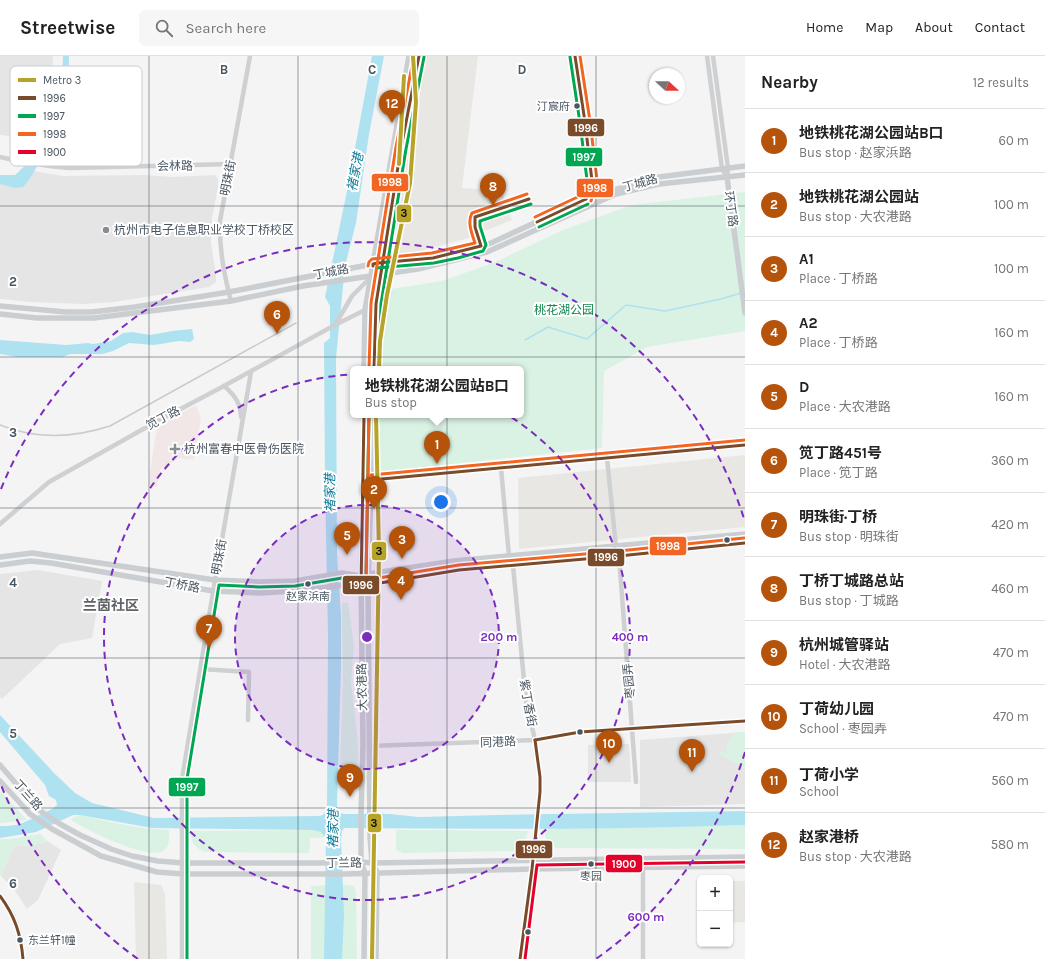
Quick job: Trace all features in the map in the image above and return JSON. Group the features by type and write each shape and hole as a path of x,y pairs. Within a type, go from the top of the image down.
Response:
{"main road":[{"path":"364,366 365,310 409,56"},
{"path":"374,366 376,304 401,148 419,56"},
{"name":"丁城路","path":"0,306 66,312 92,312 229,292 383,262 416,260 468,251 491,243 586,199 607,192 659,177 745,166"},
{"name":"丁城路","path":"0,314 44,318 94,318 231,301 303,286 418,269 487,252 616,194 659,184 745,175"},
{"name":"环丁路","path":"727,177 745,312"},
{"name":"大农港路","path":"364,418 362,576 363,746 361,814 362,862 366,873 364,959"},
{"name":"大农港路","path":"373,418 368,585 370,838 372,863 377,872 376,959"},
{"name":"丁桥路","path":"0,557 32,553 215,580 259,582 295,581 342,573 362,576 454,561 745,534"},
{"path":"362,588 368,585 459,570 745,543"},
{"name":"丁桥路","path":"0,565 30,561 50,563 213,591 260,593 295,592 345,585 362,588"},
{"name":"丁兰路","path":"0,765 39,810 60,824 111,849 132,856 158,861 183,863 317,864 362,862 745,857"},
{"name":"丁兰路","path":"0,780 30,814 52,829 102,856 157,872 183,874 345,874 377,872 745,866"}],"street":[{"name":"明珠街","path":"231,301 221,255 220,221 250,56"},
{"path":"575,56 592,181 586,199"},
{"name":"环丁路","path":"707,56 727,177"},
{"name":"环丁路","path":"713,56 725,168"},
{"path":"585,122 588,129 596,179 601,187 607,192"},
{"name":"会林路","path":"0,157 10,159"},
{"name":"会林路","path":"49,166 72,168 231,164"},
{"name":"笕丁路","path":"335,325 352,296 372,275"},
{"name":"笕丁路","path":"0,524 49,482 154,423 365,310"},
{"name":"明珠街","path":"182,959 182,779 251,372"},
{"path":"224,386 232,392 238,402 241,413 241,427"},
{"path":"371,480 745,445"},
{"path":"607,458 616,546"},
{"path":"502,468 509,556"},
{"name":"枣园弄","path":"619,556 636,782"},
{"name":"紫丁香街","path":"513,566 526,702 535,740 540,777 540,792 532,869 520,959"},
{"path":"201,669 249,672 248,720"},
{"name":"同港路","path":"370,746 535,740 580,732 633,730 745,721"},
{"path":"643,868 643,959"},
{"path":"0,896 11,910 20,931 23,959"}],"shaded area":[{"path":"0,56 53,56 53,66 10,66 10,136 0,135"},
{"path":"424,56 478,56 462,188 502,191 512,220 465,239 419,251 388,257"},
{"name":"杭州市电子信息职业学校丁桥校区","path":"33,171 63,176 144,175 172,177 215,175 218,179 218,187 212,218 211,242 216,282 209,287 114,302 84,304 0,299 0,180"},
{"name":"杭州富春中医骨伤医院","path":"196,405 201,418 194,460 178,458 160,470 157,487 148,485 157,427"},
{"path":"745,455 745,527 519,549 518,478"},
{"path":"38,570 102,581 92,638 60,644 2,699 0,697 0,574"},
{"path":"745,732 745,804 640,807 640,740"},
{"path":"629,744 631,782 588,782 588,745"},
{"path":"47,841 61,850 38,900 27,909 14,889 1,876 14,846 35,845"},
{"path":"733,881 745,881 745,922 733,923"},
{"path":"134,882 161,885 165,894 167,959 136,959"}],"green space":[{"name":"桃花湖公园","path":"745,192 745,331 647,347 604,371 602,448 377,472 377,418 524,418 524,366 378,366 378,291 442,281 493,263 563,230 632,205"},
{"path":"342,603 348,603 354,646 351,681 358,744 358,768 340,766 343,681"},
{"path":"736,732 745,732 745,768 719,754 721,751 727,754 728,742"},
{"path":"0,791 27,820 0,823"},
{"path":"81,815 135,827 169,830 168,844 164,850 156,853 145,852 132,848 90,831 71,820 74,817"},
{"path":"745,825 745,849 557,848 547,842 545,829"},
{"path":"322,830 326,837 310,838 309,853 205,852 194,844 190,831"},
{"path":"396,830 528,831 524,843 520,848 514,851 403,853 396,850"},
{"path":"40,834 47,841 35,845 14,846 0,876 0,839 10,839"},
{"path":"339,884 354,886 356,892 357,959 341,959"},
{"path":"328,885 328,959 311,959 311,886"}],"water":[{"path":"63,56 69,56 69,66 63,66"},
{"name":"褚家港","path":"372,56 384,56 369,134 356,223 345,266 336,358 337,554 341,616 338,812 344,814 390,814 419,817 745,811 745,825 695,827 494,829 344,828 342,831 341,840 344,915 342,959 324,959 326,838 321,832 313,830 152,828 73,815 36,832 0,838 0,826 12,826 23,823 57,805 56,800 49,796 45,785 0,732 0,715 55,774 75,793 92,803 154,818 319,816 323,815 327,808 328,635 324,343 330,338 330,306 325,297 347,191"},
{"path":"24,166 37,166 23,187 15,188 0,184 0,175 15,175"},
{"path":"192,329 194,339 190,342 179,341 154,345 129,343 113,351 102,354 70,354 63,357 17,357 0,354 0,340 66,345 93,344 111,341 123,333 132,332 150,335"}],"waterway":[{"path":"525,340 548,327 587,339 626,305 665,311 721,299 741,293"}],"railway":[{"path":"0,425 28,433 55,436 82,433 110,426 296,323"}],"metro line":[{"name":"3","path":"379,366 380,341 387,295 410,183 416,102 413,56"},
{"name":"3","path":"399,164 404,76"},
{"name":"3","path":"372,959 379,553 376,418"}],"transit line":[{"name":"1998","path":"369,366 371,303 396,147 414,56"},
{"name":"1996","path":"374,366 376,304 401,148 419,56"},
{"name":"1996","path":"575,56 592,181 586,199"},
{"name":"1998","path":"580,56 597,180 591,201"},
{"name":"1997","path":"379,366 381,304 406,149 424,57"},
{"name":"1997","path":"570,57 587,180 581,197"},
{"name":"1998","path":"368,266 372,259 432,253 475,243 470,224 472,213 527,194"},
{"name":"1998","path":"535,217 584,194"},
{"name":"1996","path":"373,266 373,264 378,263 433,258 481,246 475,227 475,217 529,199"},
{"name":"1996","path":"537,222 586,199"},
{"name":"1997","path":"377,268 434,263 483,251 486,245 480,226 480,221 531,204"},
{"name":"1997","path":"539,227 588,204"},
{"name":"1996","path":"364,418 361,588 368,585 459,570 745,543"},
{"name":"1997","path":"187,959 187,779 219,585 259,587 295,586 342,578 361,581 365,579 369,418"},
{"name":"1998","path":"369,418 366,580 459,565 744,538"},
{"name":"1998","path":"371,475 745,440"},
{"name":"1996","path":"371,480 745,445"},
{"name":"1996","path":"535,740 580,732 745,721"},
{"name":"1996","path":"520,959 532,869 540,792 540,777 535,740"},
{"name":"1900","path":"525,959 537,865 745,862"},
{"name":"1996","path":"0,896 10,911 16,926 21,942 23,959"}],"place":[{"name":"汀宸府","path":"577,106"},
{"name":"赵家港桥","path":"392,123"},
{"name":"丁桥丁城路总站","path":"493,206"},
{"name":"杭州市电子信息职业学校丁桥校区","path":"106,230"},
{"name":"笕丁路451号","path":"277,334"},
{"name":"杭州富春中医骨伤医院","path":"175,449"},
{"name":"地铁桃花湖公园站B口","path":"437,464"},
{"name":"地铁桃花湖公园站","path":"374,509"},
{"name":"D","path":"347,555"},
{"name":"A1","path":"402,559"},
{"name":"赵家浜南","path":"308,584"},
{"name":"A2","path":"401,600"},
{"name":"明珠街·丁桥","path":"209,648"},
{"name":"丁荷幼儿园","path":"609,763"},
{"name":"丁荷小学","path":"692,772"},
{"name":"杭州城管驿站","path":"350,797"},
{"name":"枣园","path":"591,864"},
{"name":"东兰轩1幢","path":"20,940"}],"district":[{"name":"兰茵社区","path":"111,605"}]}
